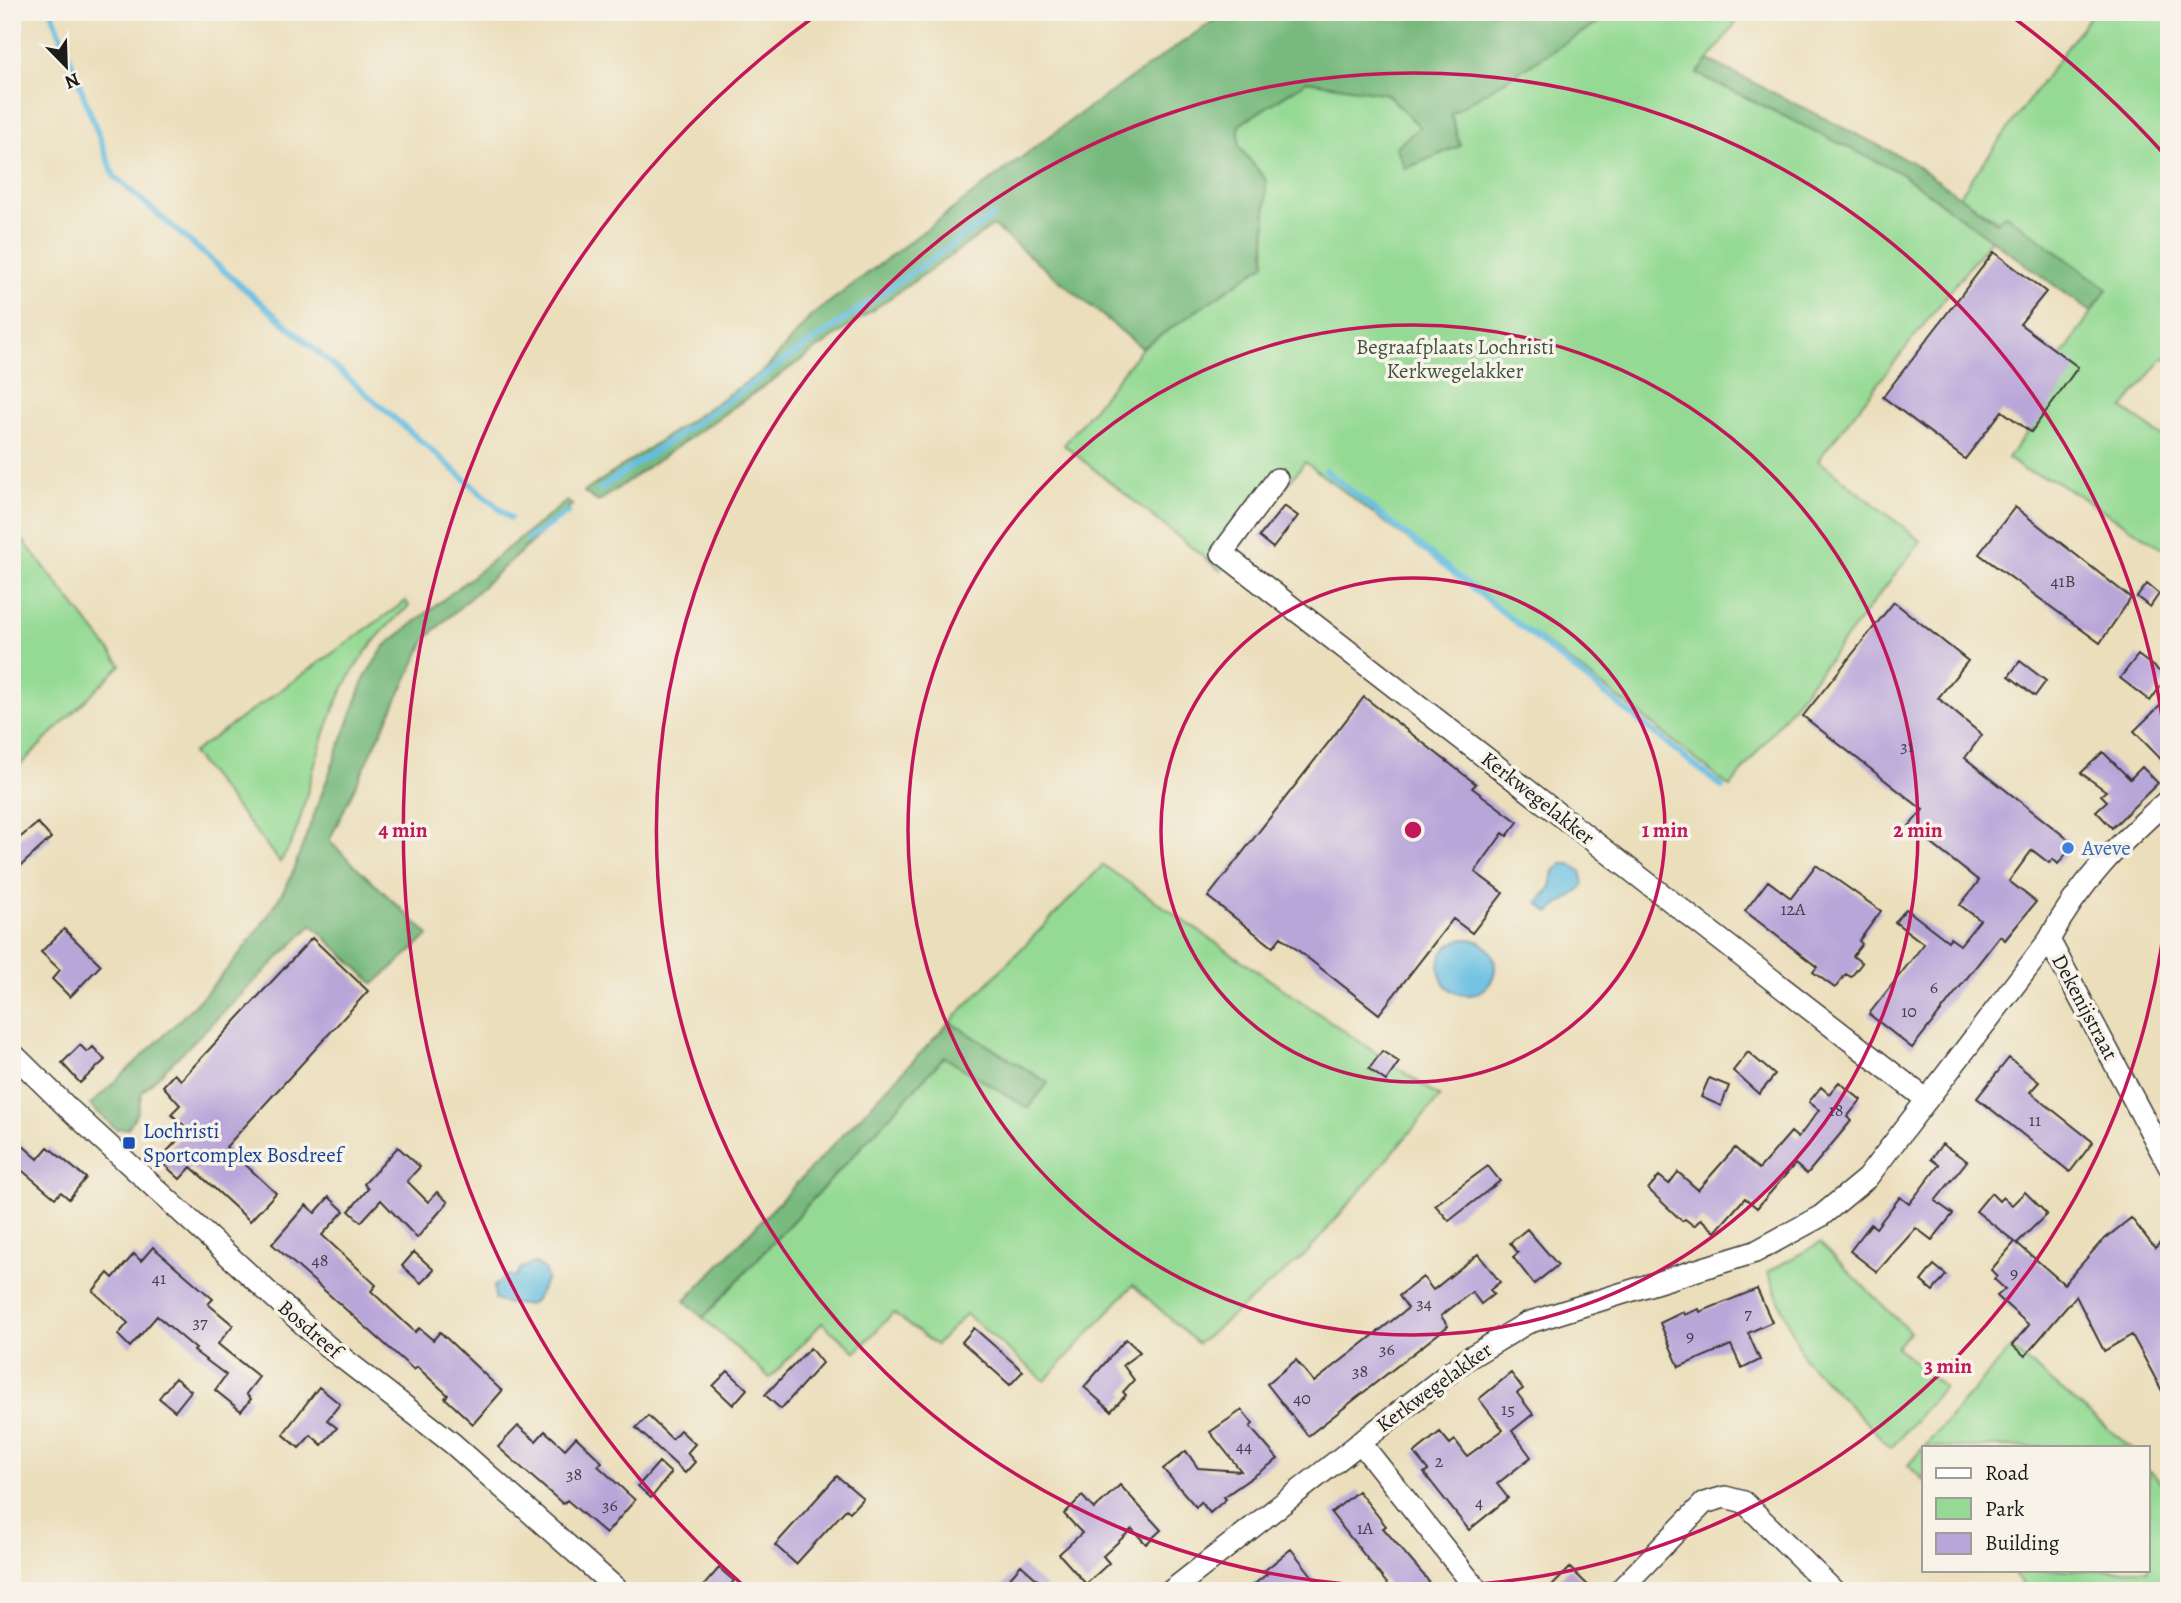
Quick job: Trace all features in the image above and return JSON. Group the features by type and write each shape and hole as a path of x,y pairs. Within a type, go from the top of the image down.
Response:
{"street":[{"name":"Kerkwegelakker","path":"1276,479 1222,553 1927,1100"},
{"name":"Dekenijstraat","path":"2169,799 2108,854 2067,904 2049,940 2169,1166"},
{"name":"Kerkwegelakker","path":"1171,1591 1467,1359 1527,1323 1755,1252 1821,1216 1867,1178 2049,940"},
{"name":"Bosdreef","path":"12,1053 68,1108 327,1346 452,1443 619,1591"},
{"path":"1360,1442 1478,1591"},
{"path":"1619,1591 1704,1503 1725,1497 1744,1502 1834,1591"}],"green space":[{"path":"1226,12 1604,12 1600,21 1451,114 1460,146 1405,169 1396,147 1420,127 1387,94 1307,81 1239,125 1239,147 1266,180 1265,264 1142,348 993,226 598,502 584,492 766,369 811,316 1074,118"},
{"name":"Begraafplaats Lochristi Kerkwegelakker","path":"1604,12 1744,12 1698,74 1899,172 1991,239 1818,460 1921,541 1730,787 1632,708 1305,462 1221,571 1064,445 1142,348 1265,264 1266,180 1239,147 1239,125 1307,81 1387,94 1420,127 1450,114 1600,21"},
{"path":"2093,12 2169,12 2169,360 2164,357 2123,408 2169,442 2169,552 2054,480 2025,471 2008,458 2073,372 2058,362 2107,289 1959,196"},
{"path":"1708,60 1910,161 1996,222 2006,214 2107,289 2091,312 1899,172 1697,74"},
{"path":"567,501 572,505 427,637 329,841 429,935 374,984 312,925 142,1092 137,1113 128,1128 116,1129 90,1105 199,1000 249,943 271,912 290,879 366,675 385,646"},
{"path":"12,526 121,665 12,773"},
{"path":"406,601 409,606 373,642 337,701 320,746 296,830 280,862 192,753"},
{"path":"1103,865 1440,1097 1307,1253 1198,1344 1133,1285 1045,1381 966,1314 936,1345 893,1313 856,1352 822,1323 770,1378 703,1318 944,1057 1028,1108 1048,1083 950,1022"},
{"path":"950,1022 1048,1083 1028,1108 944,1057 703,1318 685,1301"},
{"path":"1820,1243 1910,1332 1896,1347 1944,1387 1891,1448 1804,1359 1767,1272"},
{"path":"2011,1348 2129,1446 1925,1446"},
{"path":"1922,1449 1922,1479 1908,1465"},
{"path":"2150,1472 2169,1490 2169,1591 2030,1591 2012,1572 2150,1572"}],"water":[{"path":"1562,864 1570,864 1581,871 1584,884 1549,913 1538,903 1551,887 1554,871"},
{"path":"1467,939 1478,941 1487,947 1493,956 1493,978 1487,987 1478,993 1467,995 1456,993 1447,987 1441,978 1439,967 1441,956 1447,947 1456,941"},
{"path":"535,1263 544,1269 547,1279 535,1301 528,1305 495,1299 494,1286 507,1275 515,1277 521,1268"}],"building":[{"path":"1994,252 2046,292 2020,324 2078,367 2031,432 2002,411 1965,459 1883,397"},
{"path":"1284,506 1298,516 1273,548 1259,537"},
{"path":"2015,507 2131,598 2100,643 1979,554"},
{"path":"2147,584 2159,594 2150,607 2137,597"},
{"path":"1894,602 1968,661 1938,698 1982,735 1965,758 2074,844 2058,864 2053,859 2049,863 2032,850 2009,881 2036,902 2005,940 2000,936 1912,1048 1869,1014 1924,944 1895,922 1906,909 1948,941 1950,938 1960,945 1980,920 1960,905 1979,881 1909,826 1923,810 1803,716"},
{"path":"2138,655 2167,677 2150,701 2120,678"},
{"path":"2020,661 2046,681 2035,696 2009,676"},
{"path":"1364,697 1476,784 1472,788 1518,822 1507,836 1503,833 1475,872 1503,893 1472,933 1453,919 1379,1014 1281,937 1273,947 1208,897"},
{"path":"2169,697 2169,768 2134,731"},
{"path":"2103,752 2130,779 2142,767 2158,783 2112,828 2096,811 2107,801 2101,795 2106,791 2081,773"},
{"path":"38,823 51,838 12,874 12,844"},
{"path":"1816,865 1881,911 1859,941 1862,944 1853,956 1862,963 1851,977 1846,974 1835,988 1813,972 1817,967 1745,911 1768,881 1791,898"},
{"path":"64,929 101,965 70,997 52,979 60,970 41,952"},
{"path":"312,938 368,991 226,1147 276,1193 250,1221 191,1167 180,1179 159,1160 188,1129 171,1114 180,1105 163,1086 174,1074 181,1080"},
{"path":"80,1045 87,1052 93,1047 105,1060 80,1083 62,1063"},
{"path":"1382,1051 1399,1062 1386,1081 1369,1069"},
{"path":"1748,1052 1775,1075 1759,1094 1733,1071"},
{"path":"2009,1058 2039,1082 2030,1092 2093,1142 2070,1172 1977,1098"},
{"path":"1709,1078 1729,1086 1721,1106 1701,1097"},
{"path":"1839,1082 1861,1100 1847,1117 1851,1121 1807,1174 1795,1164 1757,1208 1745,1198 1715,1232 1701,1219 1694,1226 1685,1219 1682,1221 1648,1189 1659,1176 1669,1184 1678,1172 1698,1190 1735,1148 1759,1169 1791,1132 1798,1138 1819,1110 1809,1102 1821,1087 1829,1094"},
{"path":"12,1136 38,1159 48,1147 86,1178 69,1199 61,1192 55,1198 12,1162"},
{"path":"1942,1144 1967,1161 1935,1201 1953,1214 1932,1240 1916,1228 1877,1272 1850,1251 1871,1224 1876,1228 1900,1197 1909,1204 1939,1165 1931,1159"},
{"path":"398,1147 420,1167 407,1181 428,1202 437,1192 448,1202 417,1238 381,1200 361,1222 349,1211 368,1189 364,1184"},
{"path":"1488,1166 1500,1181 1449,1221 1435,1205"},
{"path":"2025,1192 2047,1214 2017,1243 2064,1284 2101,1242 2131,1218 2155,1248 2169,1234 2169,1404 2132,1335 2104,1351 2076,1296 2025,1356 2012,1345 2029,1325 1997,1296 2005,1289 1994,1279 1997,1276 1991,1270 2015,1242 1976,1211 1991,1193 1999,1201 2003,1197 2012,1205"},
{"path":"329,1197 344,1211 322,1235 376,1285 371,1291 415,1332 419,1328 433,1340 440,1332 502,1391 473,1424 445,1398 448,1395 417,1367 414,1370 272,1244 306,1205 315,1213"},
{"path":"1527,1229 1558,1265 1534,1284 1513,1257 1518,1253 1510,1243"},
{"path":"153,1247 213,1299 208,1304 233,1325 218,1344 259,1377 246,1394 251,1399 241,1411 215,1390 226,1375 194,1351 196,1349 157,1316 130,1347 118,1335 128,1323 93,1291 108,1273 113,1278 134,1254 141,1261"},
{"path":"414,1252 434,1270 421,1283 402,1266"},
{"path":"1478,1254 1500,1282 1490,1290 1494,1294 1481,1304 1472,1292 1441,1316 1448,1326 1308,1436 1267,1384 1296,1360 1314,1382 1408,1308 1399,1296 1423,1277 1433,1290"},
{"path":"1934,1265 1946,1275 1933,1291 1921,1281"},
{"path":"1757,1289 1772,1322 1748,1333 1760,1360 1742,1369 1731,1345 1679,1367 1660,1323 1683,1312 1684,1315 1699,1309 1700,1312"},
{"path":"974,1328 1023,1371 1010,1385 962,1342"},
{"path":"1126,1339 1140,1352 1123,1365 1134,1380 1123,1392 1126,1395 1111,1411 1084,1387"},
{"path":"810,1348 822,1363 781,1409 765,1395"},
{"path":"728,1371 747,1389 733,1405 713,1386"},
{"path":"1511,1373 1523,1389 1517,1393 1533,1414 1512,1431 1531,1457 1497,1484 1508,1498 1469,1530 1424,1473 1428,1470 1414,1453 1440,1432 1450,1444 1455,1440 1467,1456 1503,1430 1479,1399"},
{"path":"175,1378 191,1391 175,1411 159,1398"},
{"path":"319,1387 340,1404 327,1420 337,1428 322,1445 311,1435 299,1448 283,1434"},
{"path":"1242,1410 1253,1424 1250,1427 1278,1459 1224,1497 1226,1499 1210,1513 1201,1502 1196,1507 1163,1469 1186,1451 1198,1468 1241,1471 1210,1432"},
{"path":"648,1416 672,1439 680,1430 695,1444 687,1453 695,1462 685,1473 636,1428"},
{"path":"518,1426 536,1441 545,1431 565,1449 576,1437 602,1462 598,1466 635,1500 606,1534 567,1500 563,1504 498,1447"},
{"path":"659,1462 671,1473 651,1498 638,1486"},
{"path":"837,1476 863,1498 850,1512 846,1509 796,1564 775,1545"},
{"path":"1120,1485 1161,1530 1146,1544 1132,1529 1103,1556 1109,1563 1086,1584 1059,1554 1082,1533 1064,1514 1082,1496 1094,1509"},
{"path":"1358,1491 1386,1526 1383,1528 1427,1579 1433,1591 1393,1591 1331,1513"},
{"path":"1291,1549 1316,1581 1302,1591 1246,1591 1267,1574 1264,1571"},
{"path":"1021,1565 1050,1591 998,1591"},
{"path":"719,1568 734,1581 725,1591 699,1591"},
{"path":"1570,1568 1594,1591 1547,1591"}],"waterway":[{"path":"52,12 114,176 510,518"},
{"path":"600,489 994,215"},
{"path":"1326,471 1722,787"},
{"path":"528,539 568,512"}],"place":[{"name":"Aveve","path":"2068,848"},
{"name":"Lochristi Sportcomplex Bosdreef","path":"129,1143"}]}
